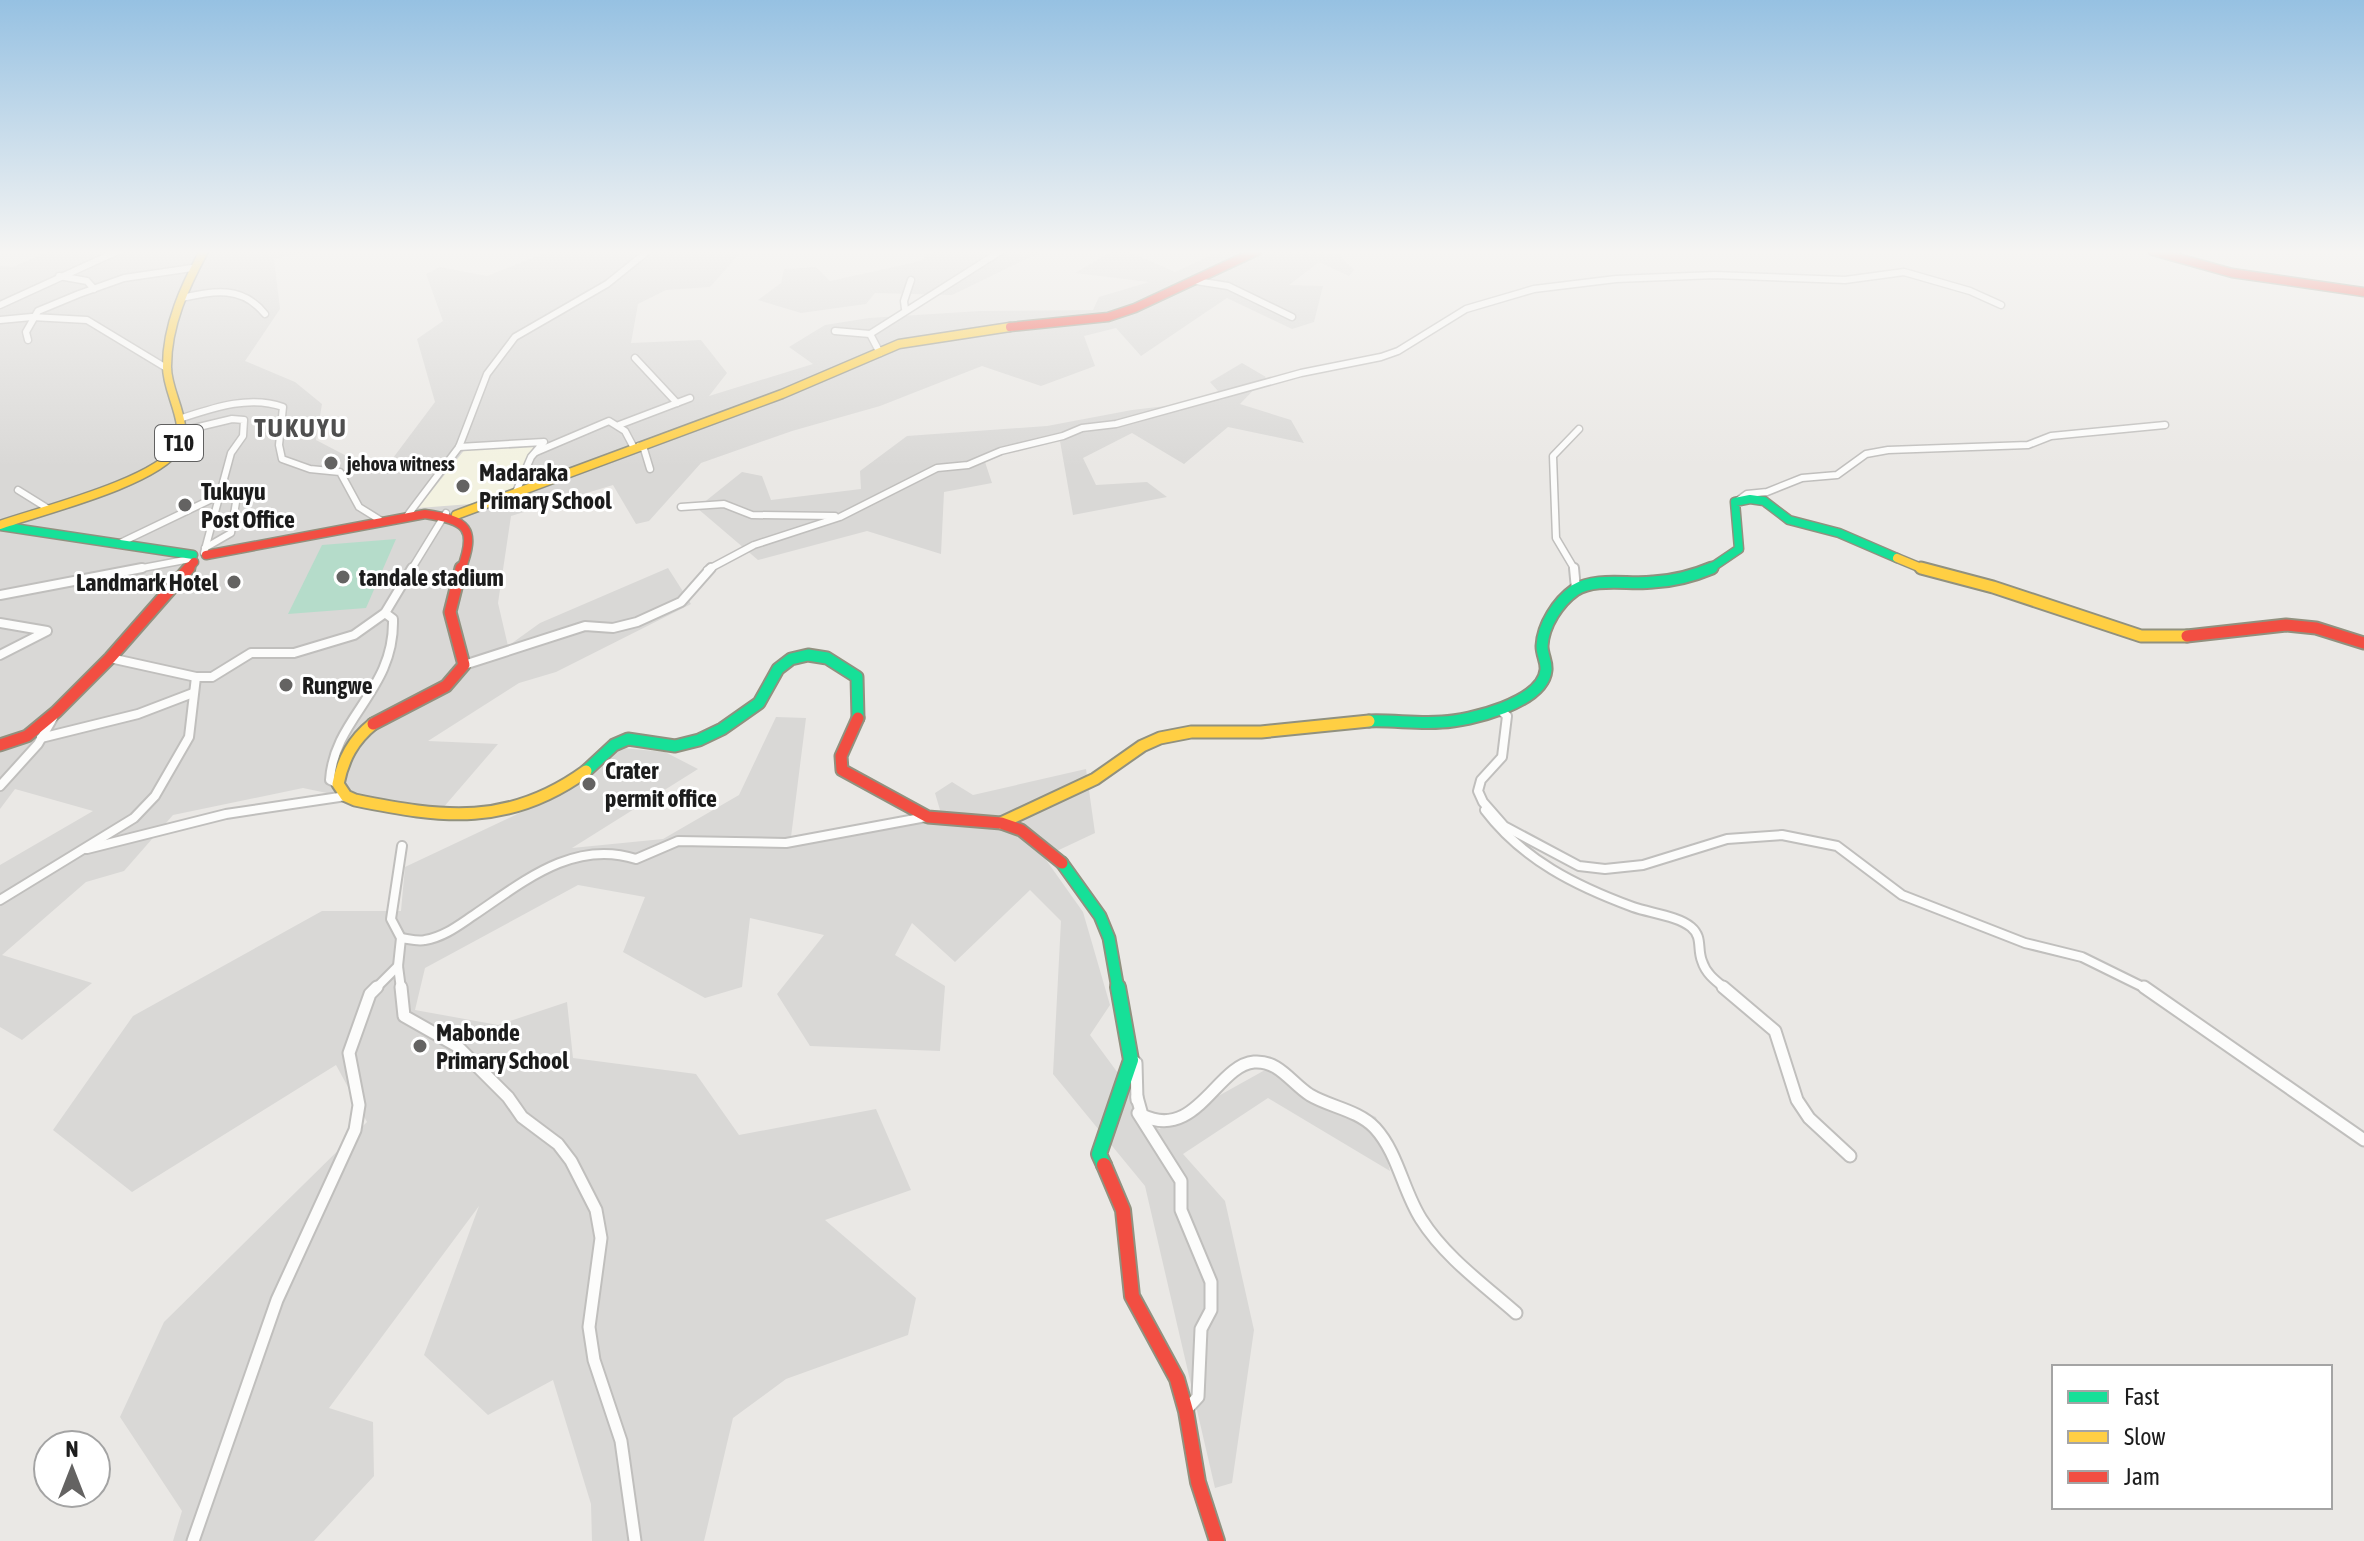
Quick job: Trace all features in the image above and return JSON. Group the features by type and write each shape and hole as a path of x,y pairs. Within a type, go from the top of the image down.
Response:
{"main road":[{"name":"T10","path":"0,525 149,471 175,451 182,431 167,382 176,323"},
{"path":"0,525 199,555 380,520 451,514 782,394 899,344 932,337 1056,323"},
{"path":"1001,823 1095,779 1142,746 1160,738 1191,732 1261,732 1341,722 1401,719 1452,721 1519,702 1538,687 1546,673 1542,650 1544,632 1550,618 1576,589 1589,584 1682,579 1733,558 1739,549 1735,502 1750,499 1764,501 1789,520 1839,533 1917,567 1993,587 2141,636 2197,636 2286,625 2316,628 2364,643"},
{"path":"451,514 465,520 471,530 470,547 450,611 467,655 464,665 449,685 390,713 352,742 343,757 338,784 346,796 430,817 505,813 538,802 580,776 619,742 628,739 666,746 695,742 766,698 781,665 794,657 808,656 845,664 857,677 858,718 841,752 839,760 842,770 928,817 1001,823 1034,838 1065,866 1100,916 1109,938 1131,1060 1099,1154 1123,1210 1132,1296 1170,1365 1186,1411 1198,1482 1217,1541"},
{"path":"0,745 27,736 56,712 110,658 199,555"}],"street":[{"path":"28,340 26,332 30,323"},
{"path":"92,323 168,369"},
{"path":"407,516 459,447 487,374 515,337 539,323"},
{"path":"835,331 870,334 886,323"},
{"path":"464,665 585,626 613,628 637,622 681,602 692,593 707,570 754,545 840,517 937,468 968,465 1001,451 1063,436 1082,428 1116,424 1270,381 1381,357 1398,351 1443,323"},
{"path":"870,334 880,353"},
{"path":"635,358 677,403"},
{"path":"619,425 690,398"},
{"path":"179,419 217,408 262,401 283,407 286,416 280,431 278,451 282,459 310,469 340,472 359,507 380,520"},
{"path":"182,431 232,419 244,420 243,436 231,453 199,555"},
{"path":"535,452 605,421 619,425 637,447 644,449 650,469"},
{"path":"1735,502 1747,494 1767,492 1802,478 1837,475 1866,454 1888,450 2028,445 2051,436 2165,425"},
{"path":"1576,589 1578,579 1575,565 1558,544 1556,475 1551,464 1553,452 1579,429"},
{"path":"459,447 544,442 535,452 516,492"},
{"path":"18,490 47,508"},
{"path":"0,595 199,555 227,537 234,527 237,496 218,496 118,544"},
{"path":"681,507 724,504 752,515 840,517"},
{"path":"110,658 196,677 212,677 251,653 294,653 354,635 385,613 451,514"},
{"path":"338,784 330,780 329,769 338,744 385,671 394,633 393,619 385,613"},
{"path":"0,623 47,631 0,655"},
{"path":"0,900 134,818 155,796 189,737 194,718 196,677"},
{"path":"41,738 137,716 164,708 193,693"},
{"path":"1499,709 1507,716 1502,757 1481,780 1478,791 1496,828 1552,869 1602,896 1689,925 1699,936 1701,960 1709,975 1775,1031 1797,1100 1809,1118 1850,1156"},
{"path":"0,783 16,771 56,712"},
{"path":"82,850 226,814 346,796"},
{"path":"1483,802 1504,826 1579,866 1605,869 1643,865 1727,839 1782,835 1837,846 1902,895 2025,943 2082,957 2142,986 2364,1140"},
{"path":"401,938 423,941 444,935 543,868 567,859 599,854 620,854 636,859 678,841 786,843 928,817"},
{"path":"402,846 391,919 401,938 398,966 404,1016 457,1046 508,1097 522,1117 558,1144 571,1161 596,1210 601,1238 589,1327 594,1360 621,1441 635,1541"},
{"path":"193,1541 277,1300 355,1130 359,1105 349,1053 363,1008 370,994 398,966"},
{"path":"1131,1060 1136,1063 1137,1113 1181,1181 1181,1210 1211,1282 1211,1310 1201,1329 1198,1397 1186,1411"},
{"path":"1137,1097 1142,1115 1158,1122 1172,1120 1216,1091 1237,1068 1250,1062 1270,1062 1282,1067 1289,1079 1310,1094 1372,1124 1388,1146 1421,1219 1442,1244 1516,1313"}],"shaded area":[{"path":"0,323 271,323 245,361 295,382 322,404 316,440 381,474 435,402 417,339 440,323 635,323 631,343 701,340 727,373 709,396 813,364 789,347 825,325 838,323 1190,323 1141,356 1116,328 1084,336 1095,366 1041,386 982,366 880,406 792,431 701,463 649,521 636,524 613,485 511,516 498,603 508,646 540,623 668,568 691,604 556,672 519,683 428,741 498,744 436,816 303,788 173,815 124,871 86,882 2,955 92,983 22,1040 0,1027 0,865 93,811 15,789 0,809"},
{"path":"1279,323 1311,323 1292,329"},
{"path":"1242,363 1266,377 1240,404 1291,420 1304,443 1228,427 1184,464 1132,433 1083,458 1096,485 1147,482 1167,497 1073,515 1060,441 1014,449 985,462 992,483 944,492 941,554 867,531 758,560 697,508 742,472 762,476 771,500 861,489 860,471 907,436 1047,426 1132,410 1225,399 1210,382"},
{"name":"Madaraka Primary School","path":"538,441 516,488 471,504 418,508 466,448"},
{"path":"776,717 806,718 791,837 940,810 935,793 952,782 973,795 1086,769 1095,833 1044,857 1083,912 1110,1005 1090,1035 1159,1129 1265,1070 1376,1117 1390,1171 1268,1098 1183,1154 1225,1201 1254,1330 1232,1483 1215,1488 1145,1186 1053,1074 1061,921 1030,890 955,962 912,923 895,955 945,986 940,1051 810,1046 777,994 824,935 750,918 742,987 705,998 623,952 645,897 578,885 425,968 415,1010 498,1025 567,1002 573,1058 696,1074 739,1135 876,1109 911,1190 825,1220 916,1298 908,1335 786,1379 733,1418 704,1541 592,1541 591,1504 553,1380 488,1415 424,1355 479,1206 329,1408 373,1422 374,1476 314,1541 173,1541 182,1511 120,1417 164,1322 367,1122 336,1065 132,1192 53,1130 133,1016 322,911 401,911 405,867 566,791 622,748 665,752 698,769 572,848 663,839 739,795"}],"green space":[{"name":"tandale stadium","path":"396,539 366,608 288,614 322,545"}],"traffic: fast":[{"path":"1369,721 1454,721 1478,716 1522,699 1542,682 1546,672 1542,648 1545,631 1565,599 1589,584 1668,581 1713,568 1739,549 1735,502 1750,499 1764,501 1789,520 1839,533 1897,558"},
{"path":"0,526 193,555"},
{"path":"586,771 614,745 628,739 675,746 699,740 722,729 759,703 778,669 791,659 808,655 827,658 857,677 858,718"},
{"path":"1062,863 1100,916 1109,938 1131,1060 1099,1154 1104,1165"}],"traffic: slow":[{"path":"0,525 135,479 170,456 181,438 180,421 167,380 168,347 173,323"},
{"path":"456,515 782,394 899,344 1010,327"},
{"path":"1897,558 1928,571 1993,587 2141,636 2187,636"},
{"path":"1001,823 1095,779 1142,746 1160,738 1191,732 1261,732 1369,721"},
{"path":"373,724 354,743 340,775 338,784 346,796 355,800 445,814 504,811 533,803 560,790 586,771"}],"traffic: jam":[{"path":"1010,327 1050,323"},
{"path":"206,555 425,514 450,517 464,524 469,534 469,547 452,594 450,612 464,665 446,686 373,724"},
{"path":"0,745 27,736 56,712 110,658 194,562"},
{"path":"2187,636 2286,625 2316,628 2364,643"},
{"path":"858,718 841,756 842,770 928,817 1001,823 1021,830 1062,863"},
{"path":"1104,1165 1123,1210 1132,1296 1177,1379 1186,1411 1198,1482 1217,1541"}],"place":[{"name":"jehova witness","path":"331,463"},
{"name":"Madaraka Primary School","path":"463,486"},
{"name":"Tukuyu Post Office","path":"185,505"},
{"name":"tandale stadium","path":"343,577"},
{"name":"Landmark Hotel","path":"234,582"},
{"name":"Rungwe","path":"286,685"},
{"name":"Crater permit office","path":"589,784"},
{"name":"Mabonde Primary School","path":"420,1046"}],"district":[{"name":"TUKUYU","path":"301,428"}]}
